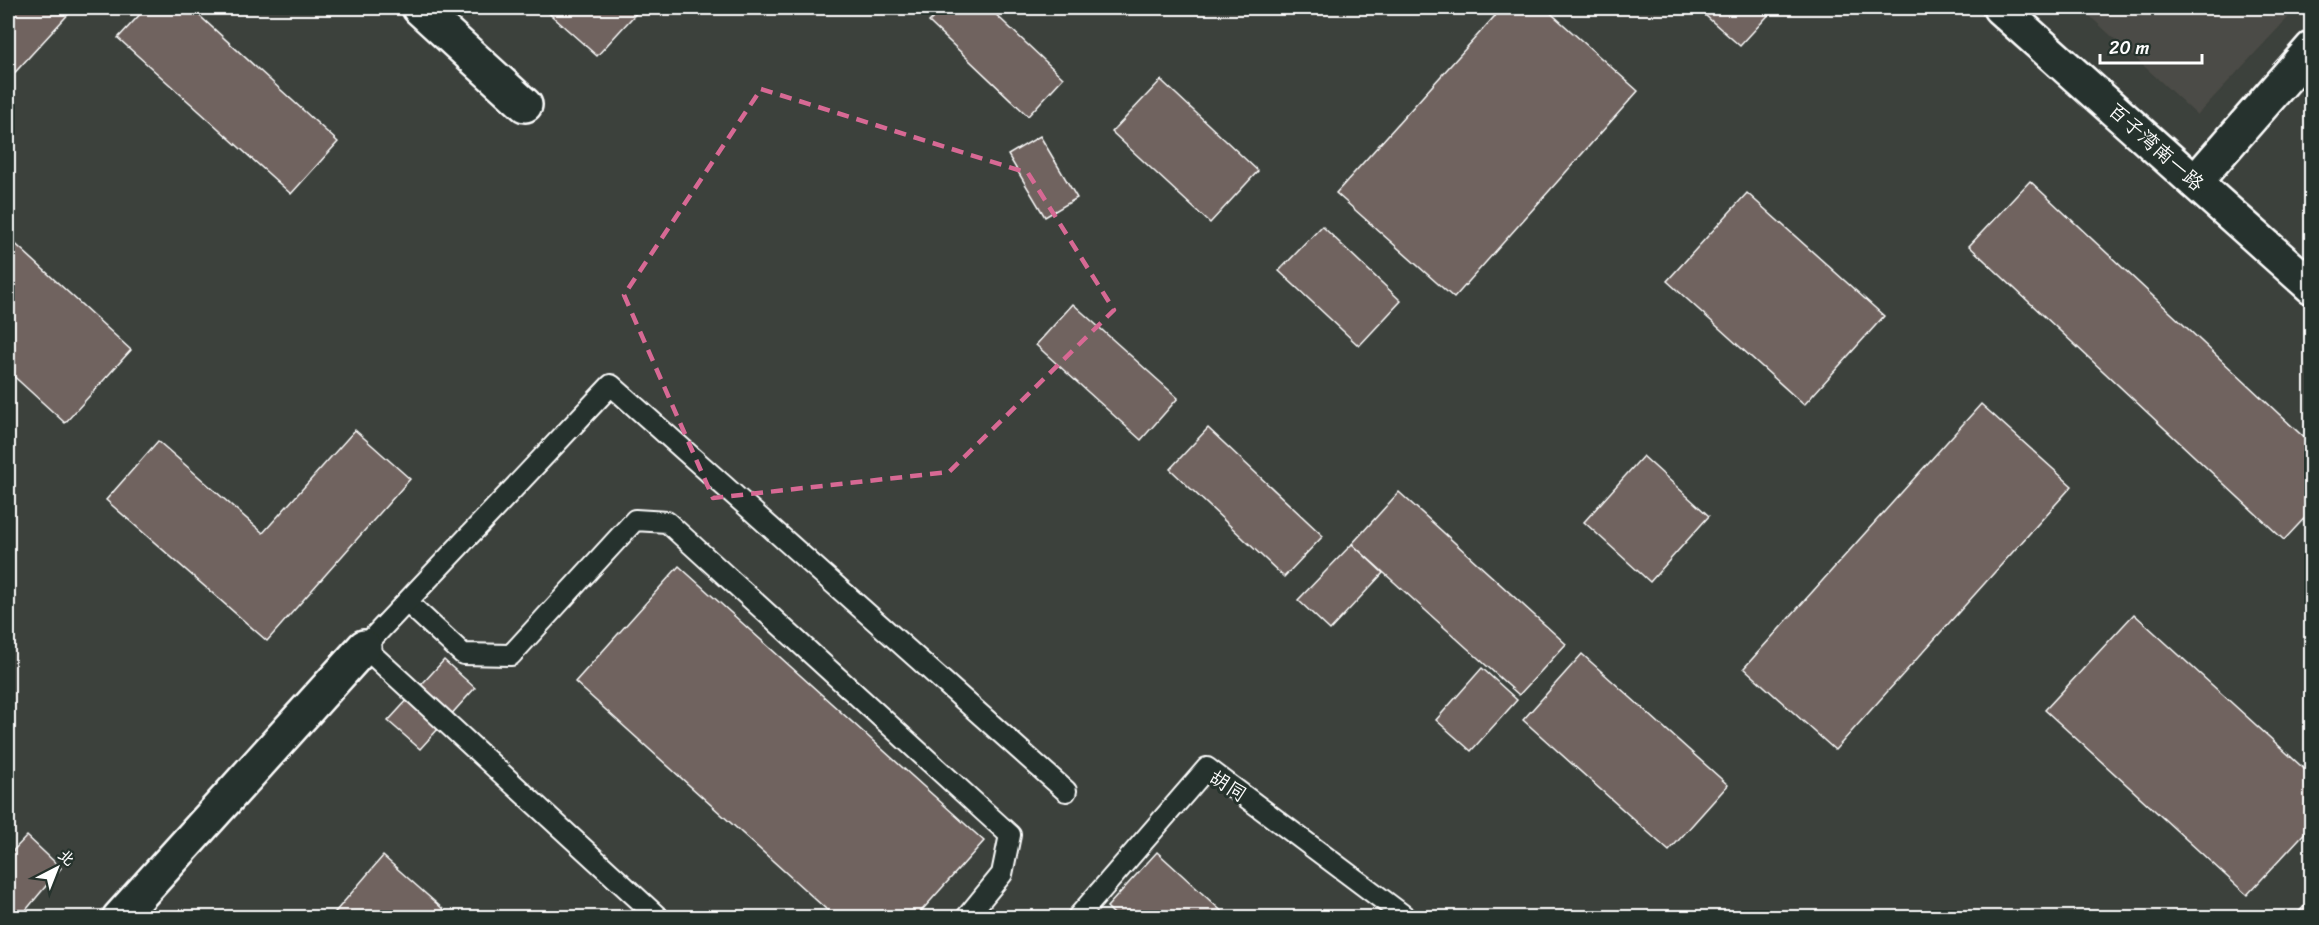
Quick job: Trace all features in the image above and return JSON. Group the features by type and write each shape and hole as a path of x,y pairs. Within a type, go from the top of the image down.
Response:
{"street":[{"path":"419,8 525,105"},
{"name":"百子湾南一路","path":"2000,8 2312,287"},
{"path":"2195,182 2312,48"},
{"path":"119,918 364,647"}],"lane":[{"path":"659,918 364,647 612,385 1066,791"},
{"path":"407,602 463,654 512,655 635,520 667,522 1010,835 1002,874 966,918"},
{"name":"胡同","path":"1077,918 1207,768 1407,918"}],"highlighted area":[{"path":"761,89 1028,173 1114,310 949,472 713,498 624,295"}],"shaded area":[{"path":"2081,8 2297,8 2197,115"}],"building":[{"path":"8,8 74,8 8,80"},
{"path":"146,8 191,8 338,142 291,194 118,38"},
{"path":"543,8 641,8 597,56"},
{"path":"944,8 989,8 1063,78 1028,116 929,22"},
{"path":"1502,8 1545,8 1638,91 1454,298 1336,193"},
{"path":"1697,8 1775,8 1740,46"},
{"path":"1161,80 1258,171 1210,223 1112,132"},
{"path":"1040,136 1077,198 1045,217 1008,155"},
{"path":"2030,181 2312,445 2312,510 2284,540 1969,246"},
{"path":"1747,193 1884,316 1804,405 1667,281"},
{"path":"1322,226 1401,301 1359,346 1279,271"},
{"path":"8,237 131,350 65,423 8,371"},
{"path":"1073,304 1178,398 1141,440 1036,345"},
{"path":"1981,404 2072,486 1835,750 1744,668"},
{"path":"1208,428 1323,536 1284,577 1170,469"},
{"path":"355,430 410,479 267,641 106,500 158,441 263,533"},
{"path":"1643,456 1709,516 1650,582 1584,522"},
{"path":"1399,492 1566,644 1519,695 1352,544"},
{"path":"1352,544 1383,573 1330,630 1298,600"},
{"path":"679,566 984,841 915,918 836,918 575,682"},
{"path":"2134,614 2312,776 2312,825 2247,895 2045,710"},
{"path":"1582,654 1728,785 1669,851 1523,720"},
{"path":"444,660 475,688 420,749 388,721"},
{"path":"1482,668 1517,700 1471,751 1436,720"},
{"path":"27,836 61,868 26,910 8,910 8,856"},
{"path":"1157,852 1229,918 1118,918 1107,907"},
{"path":"383,856 453,918 330,918"},
{"path":"2312,898 2312,918 2293,918"}]}
